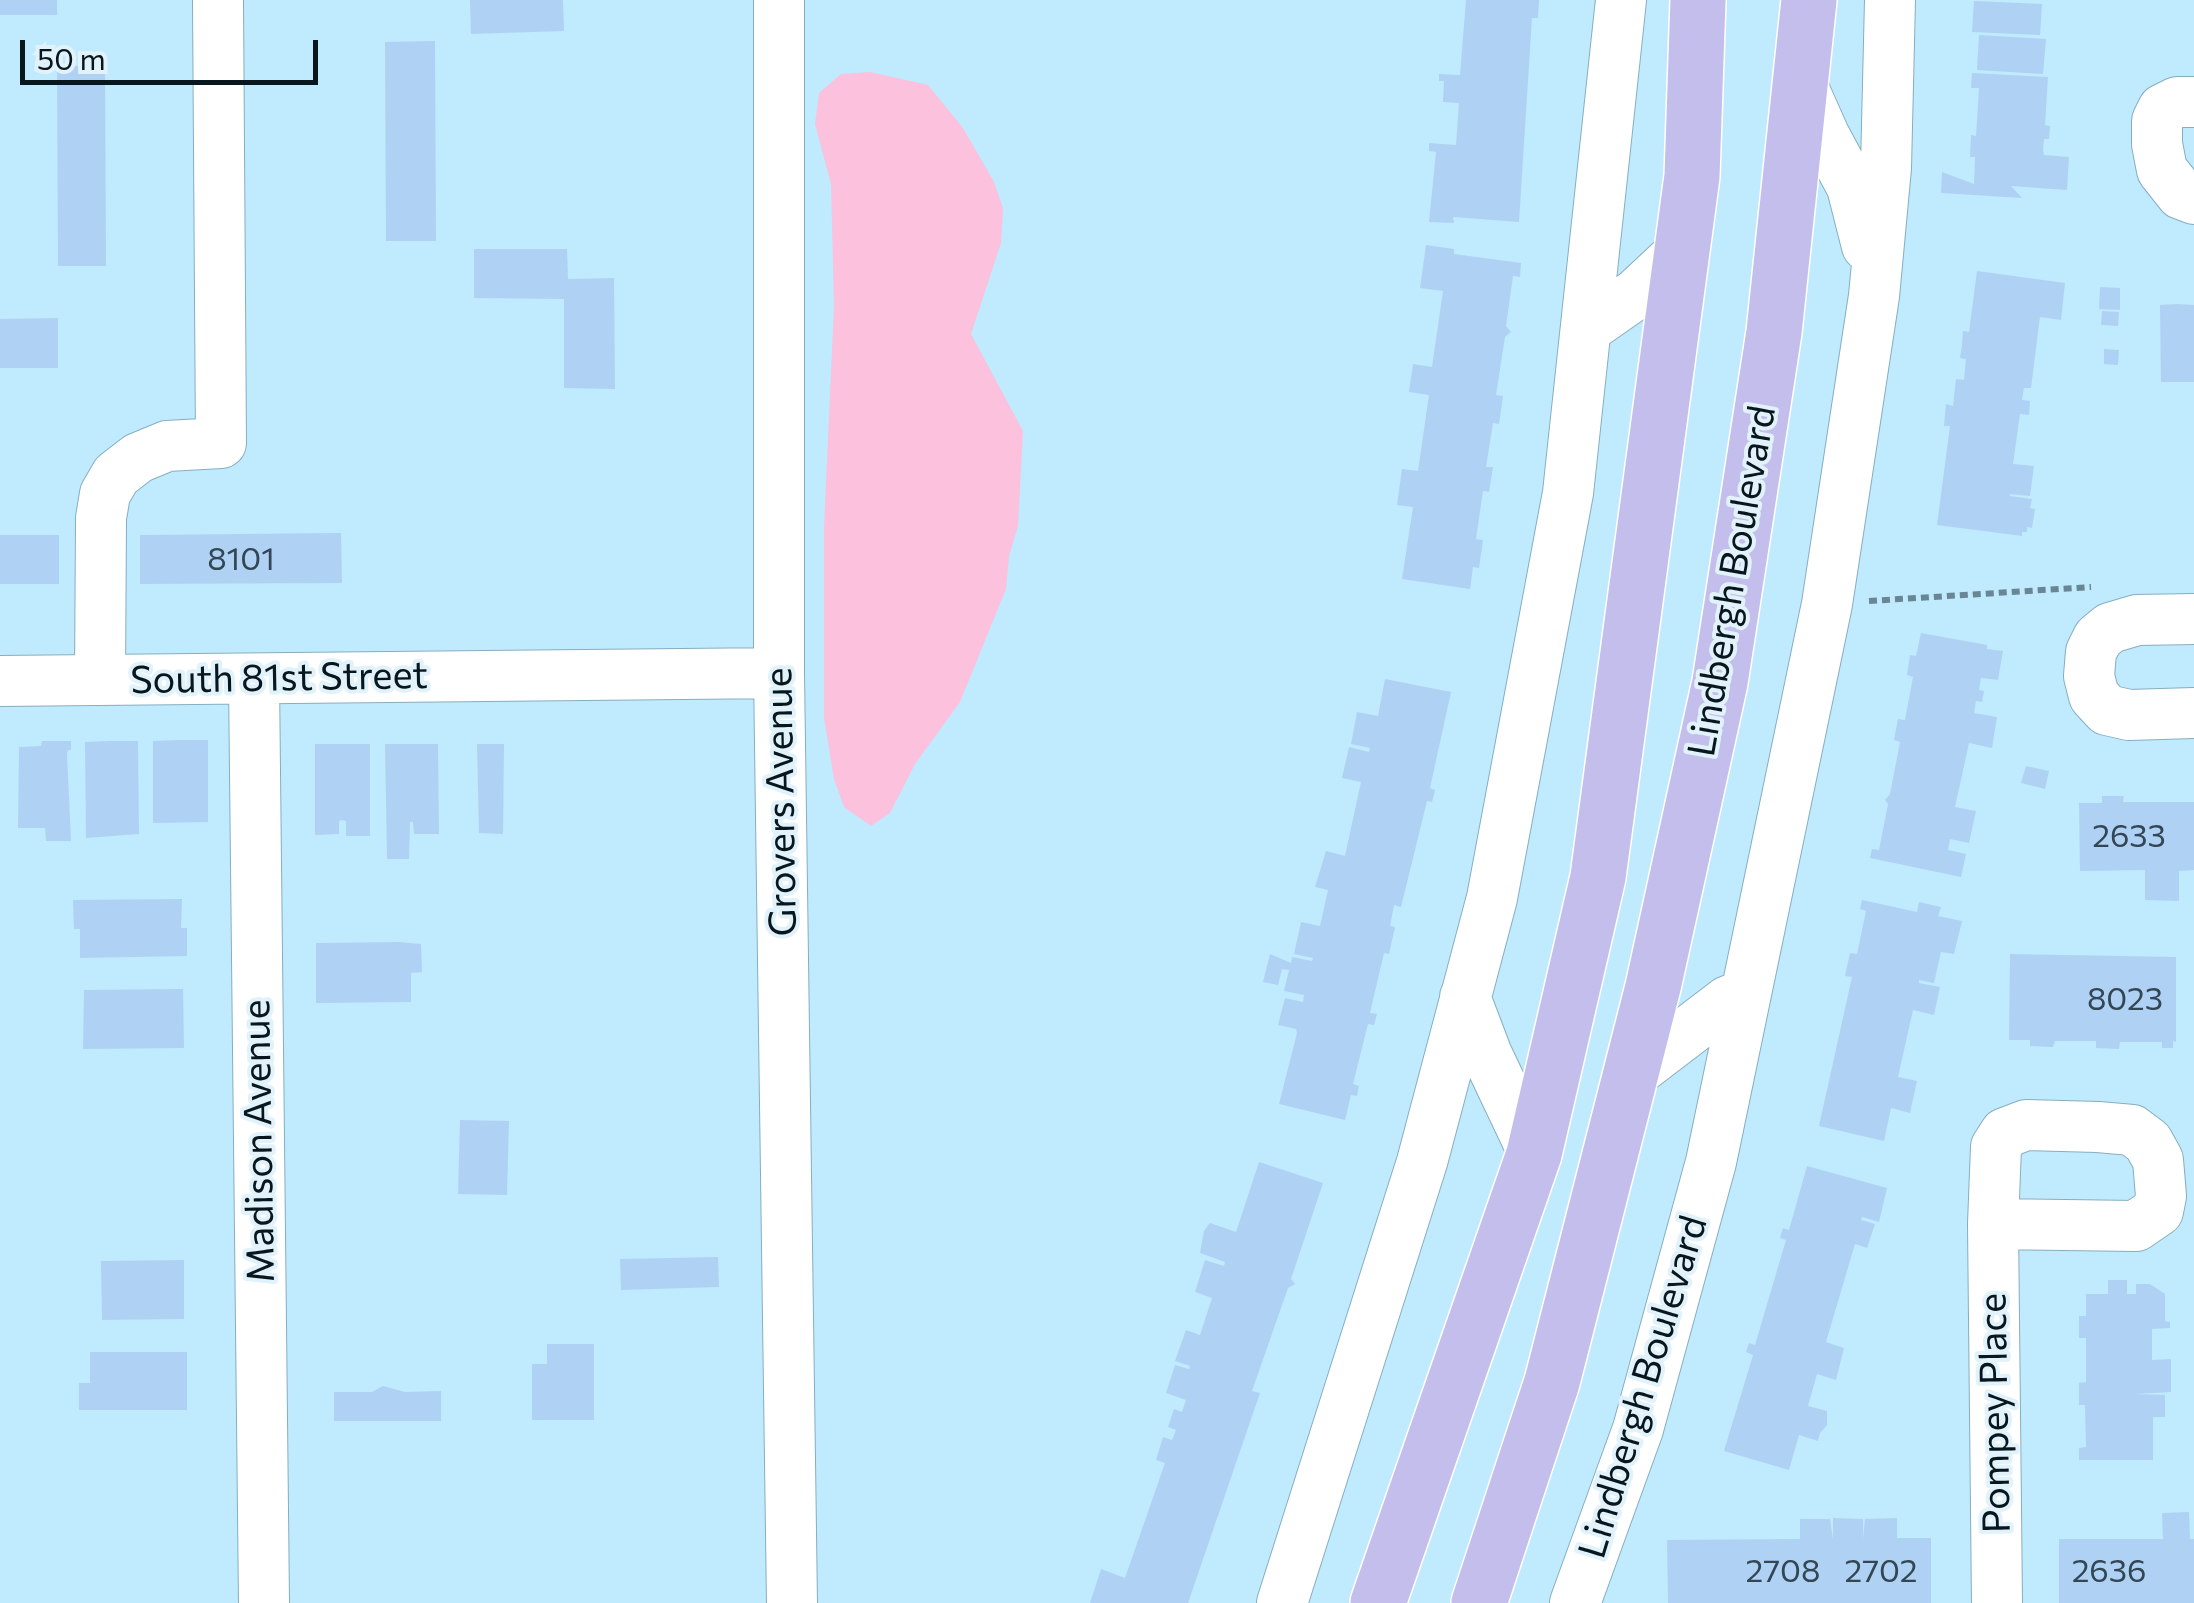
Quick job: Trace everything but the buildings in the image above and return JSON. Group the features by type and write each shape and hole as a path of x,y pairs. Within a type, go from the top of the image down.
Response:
{"main road":[{"path":"1378,1603 1534,1154 1598,877 1692,176 1698,0"},
{"name":"Lindbergh Boulevard","path":"1479,1603 1552,1382 1653,986 1720,682 1774,332 1809,0"}],"street":[{"path":"100,680 101,518 105,494 116,475 138,458 167,446 221,443 218,0"},
{"name":"Grovers Avenue","path":"779,0 779,673 792,1603"},
{"path":"1282,1603 1422,1162 1492,898 1568,493 1620,0"},
{"name":"Lindbergh Boulevard","path":"1575,1603 1638,1429 1711,1162 1828,604 1874,296 1886,168 1890,0"},
{"name":"Lindbergh Boulevard","path":"1800,81 1852,187 1866,232 1874,296"},
{"path":"2194,102 2177,102 2163,109 2157,121 2162,170 2181,194 2194,199"},
{"path":"1586,328 1636,294 1682,251"},
{"path":"2194,620 2137,620 2110,628 2098,638 2089,676 2094,696 2106,710 2129,715 2194,713"},
{"name":"South 81st Street","path":"0,681 779,673"},
{"name":"Madison Avenue","path":"254,679 264,1603"},
{"path":"1631,1075 1728,1001 1746,994"},
{"path":"1466,997 1486,1055 1534,1154"},
{"name":"Pompey Place","path":"1992,1224 1996,1603"}],"path":[{"path":"1828,604 2098,586"}],"shaded area":[{"path":"870,72 928,85 963,128 994,182 1003,208 1001,243 971,334 1023,431 1018,526 1009,556 1006,589 960,702 915,764 890,813 871,826 844,807 834,779 824,718 824,528 834,306 831,184 815,124 819,93 841,74"}]}
